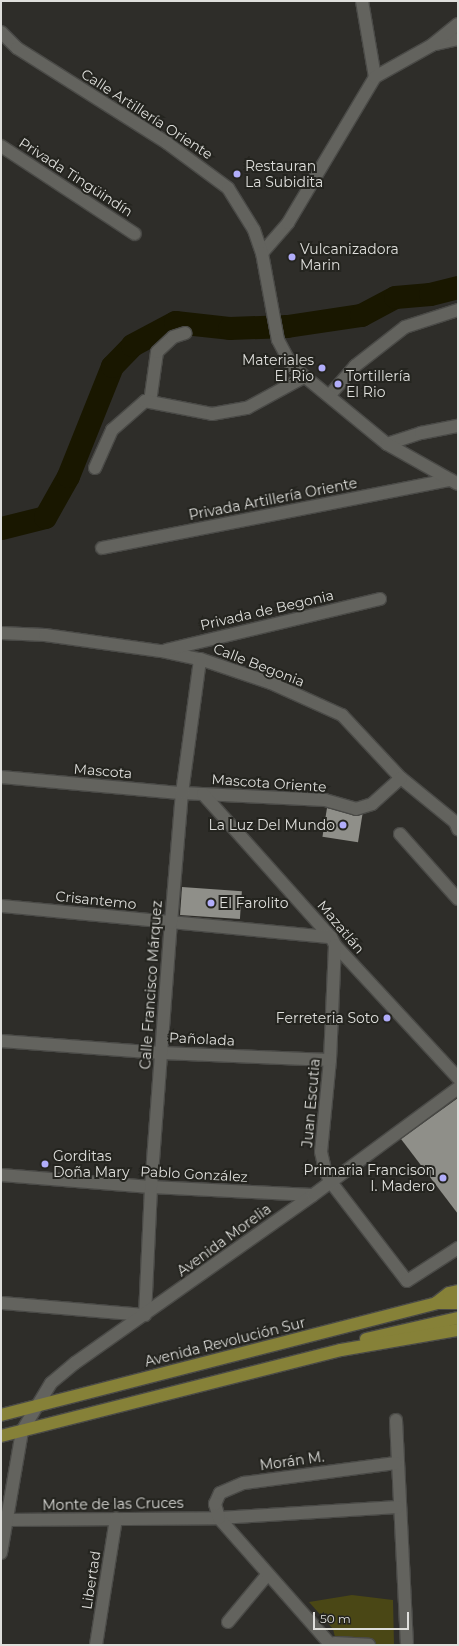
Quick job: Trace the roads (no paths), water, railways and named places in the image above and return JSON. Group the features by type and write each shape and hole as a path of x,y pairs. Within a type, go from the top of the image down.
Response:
{"main road":[{"path":"436,1303 449,1293 458,1291"},
{"name":"Avenida Revolución Sur","path":"1,1415 436,1303 458,1303"},
{"path":"341,1350 349,1344 372,1337 458,1318"},
{"path":"1,1436 341,1350 458,1330"}],"street":[{"path":"362,1 375,77"},
{"path":"262,253 288,223 375,77 432,45 458,24"},
{"name":"Calle Artillería Oriente","path":"1,32 17,48 167,143 228,188 254,230 262,253 278,340 292,366 387,444 454,482"},
{"path":"432,45 458,39"},
{"name":"Privada Tingüindín","path":"1,146 135,234"},
{"path":"329,396 355,366 405,327 458,310"},
{"path":"150,402 157,352 173,337 185,333"},
{"path":"95,468 112,430 145,401 212,414 247,408 304,376"},
{"path":"387,444 421,433 458,426"},
{"name":"Privada Artillería Oriente","path":"102,548 454,482"},
{"name":"Privada de Begonia","path":"161,651 380,599"},
{"name":"Calle Begonia","path":"1,633 45,635 161,651 200,659 271,683 342,715 401,778 457,824"},
{"name":"Calle Francisco Márquez","path":"145,1315 151,1187 171,923 182,793 200,659"},
{"name":"Mascota","path":"1,777 203,794"},
{"name":"Mascota Oriente","path":"203,794 325,800 356,809 372,804 401,778"},
{"name":"Mazatlán","path":"203,794 333,941 458,1078"},
{"path":"400,834 458,899"},
{"name":"Crisantemo","path":"1,906 333,941"},
{"name":"Juan Escutia","path":"333,941 330,1060 321,1152 330,1181 404,1280 409,1282 458,1248"},
{"name":"Pañolada","path":"1,1041 162,1053 330,1060"},
{"name":"Avenida Morelia","path":"22,1431 51,1383 75,1363 313,1195 458,1088"},
{"name":"Pablo González","path":"1,1175 151,1187 313,1195"},
{"path":"1,1303 145,1315"},
{"path":"396,1420 398,1507 409,1644"},
{"path":"1,1553 22,1431"},
{"name":"Morán M.","path":"219,1518 215,1504 220,1493 244,1483 396,1463"},
{"name":"Monte de las Cruces","path":"6,1520 219,1518 398,1507"},
{"path":"219,1518 329,1645 369,1645"},
{"name":"Libertad","path":"96,1645 116,1519"},
{"path":"228,1622 267,1575"}],"waterway":[{"path":"1,528 45,517 68,476 112,366 132,345 175,322 229,328 287,326 361,315 395,297 430,294 458,287"}],"place":[{"name":"Restauran La Subidita","path":"237,174"},
{"name":"Vulcanizadora Marin","path":"292,257"},
{"name":"Materiales El Rio","path":"322,368"},
{"name":"Tortillería El Rio","path":"338,384"},
{"name":"La Luz Del Mundo","path":"343,825"},
{"name":"El Farolito","path":"211,903"},
{"name":"Ferreteria Soto","path":"387,1018"},
{"name":"Gorditas Doña Mary","path":"45,1164"},
{"name":"Primaria Francison I. Madero","path":"443,1178"}]}
